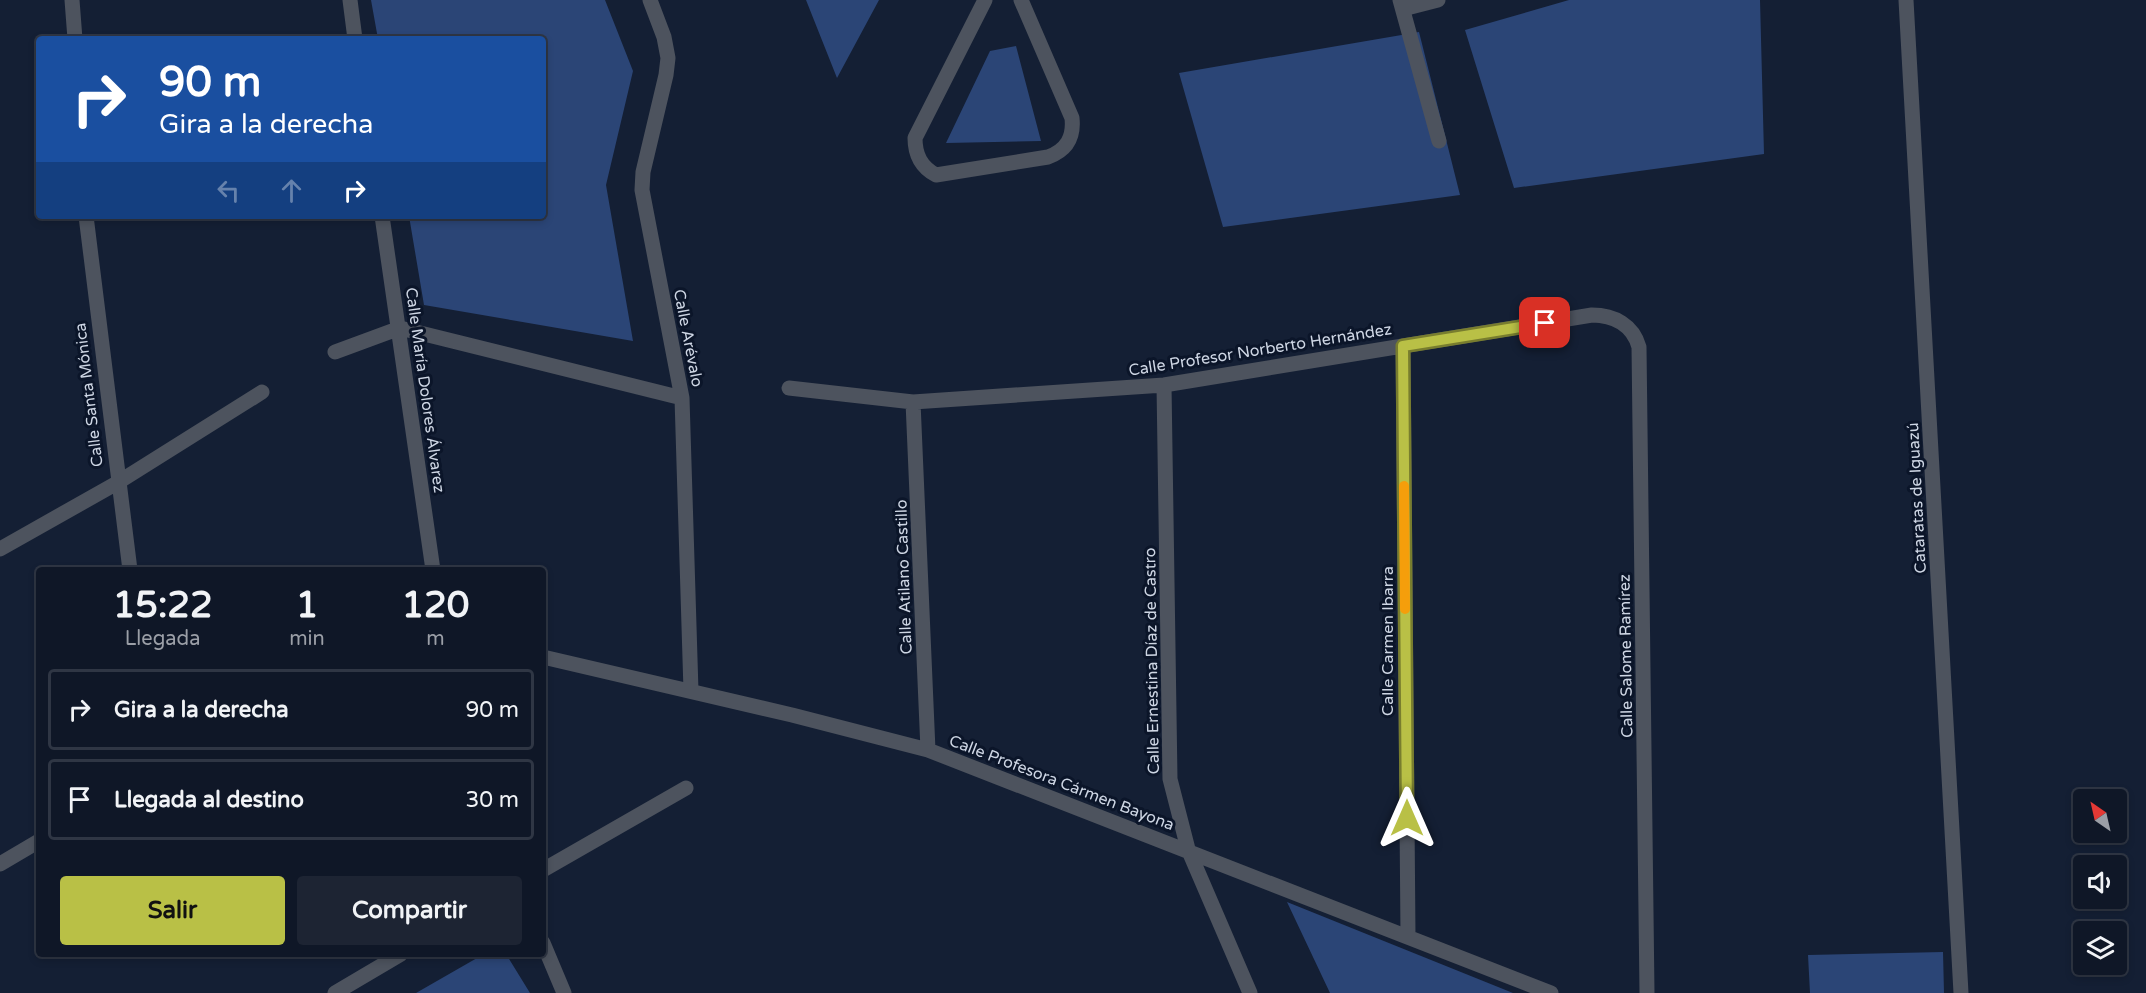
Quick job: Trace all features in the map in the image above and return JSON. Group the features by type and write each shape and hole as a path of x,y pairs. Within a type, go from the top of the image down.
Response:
{"street":[{"path":"72,0 75,36"},
{"path":"350,0 356,36"},
{"name":"Calle Arévalo","path":"650,0 668,58 643,172 642,190 682,398 691,690"},
{"path":"986,0 915,138 915,148 920,162 936,175 1048,157 1061,150 1071,138 1072,118 1021,0"},
{"path":"1438,0 1402,5 1439,141"},
{"name":"Cataratas de Iguazú","path":"1906,0 1961,993"},
{"name":"Calle Santa Mónica","path":"86,219 117,483 130,567"},
{"name":"Calle María Dolores Álvarez","path":"382,219 433,567"},
{"name":"Calle Profesor Norberto Hernández","path":"789,388 914,402 1164,385 1592,315 1604,315 1624,324"},
{"name":"Calle Salome Ramírez","path":"1624,324 1632,332 1639,347 1647,993"},
{"path":"335,352 399,328 682,398"},
{"name":"Calle Carmen Ibarra","path":"1403,346 1408,936"},
{"name":"Calle Ernestina Díaz de Castro","path":"1164,385 1170,778 1188,849 1250,993"},
{"path":"0,549 117,483 262,392"},
{"name":"Calle Atilano Castillo","path":"914,402 928,750"},
{"name":"Calle Profesora Cármen Bayona","path":"546,658 691,690 928,750 1188,849 1551,993"},
{"path":"546,868 686,788"},
{"path":"0,864 36,843"},
{"path":"546,950 564,993"},
{"path":"335,993 396,957"}],"shaded area":[{"path":"371,0 605,0 633,71 606,185 633,341 424,305 410,219 546,219 546,36 377,36"},
{"path":"806,0 879,0 837,78"},
{"path":"1569,0 1760,0 1764,154 1514,188 1465,30"},
{"path":"1419,32 1460,195 1223,227 1179,73"},
{"path":"1016,46 1041,141 946,143 990,51"},
{"path":"1287,902 1513,993 1330,993"},
{"path":"1943,952 1944,993 1810,993 1808,955"},
{"path":"479,957 508,957 530,993 416,993"}],"slow traffic":[{"path":"1404,486 1405,609"}],"route":[{"path":"1407,818 1403,346 1545,323"}]}
